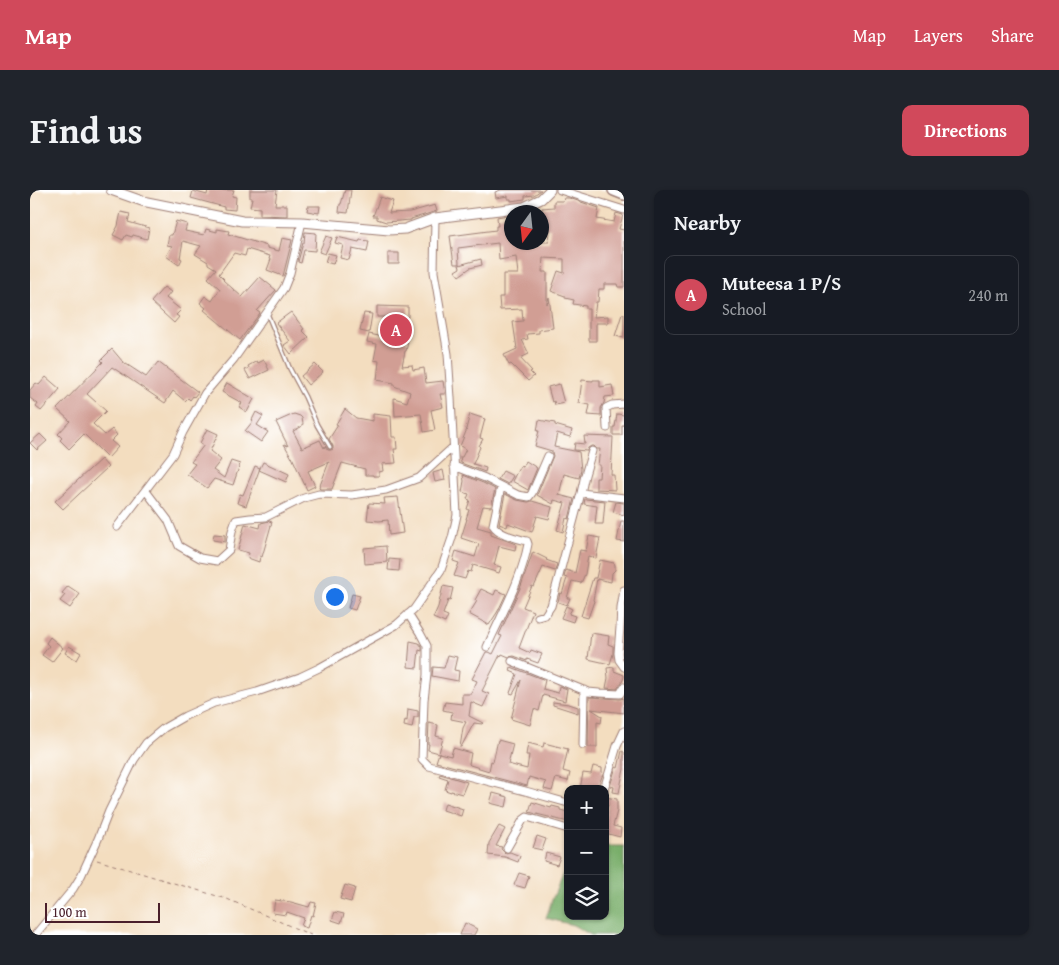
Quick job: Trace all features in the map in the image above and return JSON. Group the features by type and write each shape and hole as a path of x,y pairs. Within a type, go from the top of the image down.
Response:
{"street":[{"path":"112,190 142,201 242,221 302,222 389,230 405,229 436,218 524,206 541,199 550,190"},
{"path":"560,190 624,210"},
{"path":"35,935 73,889 81,876 108,811 134,760 146,743 164,728 184,716 214,703 257,692 300,677 396,624 414,609 441,570 457,516 448,354 434,272 436,218"},
{"path":"116,527 173,454 205,393 234,359 284,288 290,273 302,222"},
{"path":"607,428 606,408 612,405 624,404"},
{"path":"146,491 168,520 178,546 200,558 217,561 229,550 236,520 266,517 304,498 319,494 352,495 386,490 419,478 453,447"},
{"path":"538,617 545,615 551,606 592,451"},
{"path":"454,466 528,497 531,495 548,456"},
{"path":"487,647 518,581 528,544 527,541 500,532 494,528 501,487"},
{"path":"581,493 624,498"},
{"path":"624,590 618,660 624,667"},
{"path":"408,614 427,646 422,759 429,766 564,802"},
{"path":"512,661 584,690 620,694 624,687"},
{"path":"583,745 584,690"},
{"path":"605,785 617,746 624,731"},
{"path":"507,848 523,820 527,817 564,828"}],"lane":[{"path":"266,313 290,369 317,425 330,447"}],"path":[{"path":"90,858 227,899 311,935"}],"green space":[{"path":"609,846 624,846 624,935 591,935 573,925 546,918 564,871 564,920 609,920"}],"building":[{"path":"208,190 234,190 232,196 236,197 235,210 224,209 224,207 191,198 193,191 207,195"},
{"path":"250,190 277,190 275,205 287,205 287,216 260,215 260,208 250,207 252,198 250,198"},
{"path":"345,190 351,190 348,213 339,212"},
{"path":"501,190 541,190 534,195 525,196 525,199 511,201 511,199 508,199 508,196 496,198 495,192"},
{"path":"380,197 393,201 389,213 410,212 435,205 437,211 411,220 386,222 377,219 377,216 373,216"},
{"path":"564,198 569,198 599,208 597,219 614,222 616,213 623,215 619,229 624,230 624,287 618,287 617,284 604,284 604,289 599,289 594,317 608,316 608,323 596,323 596,341 589,341 589,309 586,309 586,306 573,304 574,300 551,291 558,271 564,273 564,259 543,258 542,272 547,272 547,304 549,297 553,328 539,330 539,333 527,334 528,339 522,340 529,354 520,358 534,376 528,381 511,364 509,365 504,355 517,349 513,322 523,321 522,309 500,310 499,297 503,297 503,274 518,274 516,257 499,260 498,243 458,248 459,264 454,264 450,236 496,230 496,226 498,226 497,217 504,216 504,250 549,250 549,207 554,207 554,201 563,201"},
{"path":"308,206 320,206 319,213 307,211"},
{"path":"121,212 130,214 128,222 149,228 147,239 126,235 123,240 113,235 118,226"},
{"path":"176,221 187,224 185,231 204,235 206,229 217,232 217,229 229,231 228,234 279,251 282,238 292,240 283,276 267,270 271,259 269,259 270,256 247,249 245,256 234,253 219,274 242,297 260,277 276,290 257,311 260,313 240,340 204,310 206,308 200,303 205,296 212,301 220,289 208,278 216,269 195,254 201,246 183,241 180,258 182,259 179,265 166,256 172,246 167,245 169,235 172,235"},
{"path":"305,232 316,233 315,251 304,250 301,263 298,262 304,243"},
{"path":"326,236 332,238 325,254 319,252"},
{"path":"337,237 359,242 360,240 369,241 367,252 352,249 349,260 340,258 343,245 335,243"},
{"path":"328,253 336,255 333,264 325,262"},
{"path":"388,253 399,253 399,264 388,264"},
{"path":"481,259 482,265 470,268 459,276 455,271 460,268 459,265"},
{"path":"164,287 171,292 166,298 181,310 176,315 179,317 174,323 151,302"},
{"path":"377,306 408,307 408,317 377,317"},
{"path":"291,312 304,329 302,330 309,337 291,354 284,345 290,341 276,323"},
{"path":"364,313 372,314 369,333 360,331"},
{"path":"622,314 624,314 624,338 615,336"},
{"path":"369,334 408,342 402,366 412,365 413,370 424,368 426,383 443,381 445,394 440,394 443,407 431,410 435,430 424,432 421,414 395,416 394,398 407,402 410,392 394,386 394,383 377,380 379,361 374,360 377,344 367,342"},
{"path":"112,349 123,362 146,377 158,362 198,392 190,400 188,398 185,401 173,391 165,403 112,367 87,394 106,411 93,424 105,435 112,429 117,435 111,441 118,447 108,458 84,434 69,449 60,440 62,438 58,434 70,421 57,409 103,362 101,360"},
{"path":"264,360 269,370 250,379 245,370 257,361 258,363"},
{"path":"315,364 323,372 308,385 301,376"},
{"path":"46,377 60,389 41,411 36,407 38,404 30,398 30,390 36,383 39,385"},
{"path":"582,380 600,380 600,387 612,385 614,396 605,397 601,408 601,416 588,415 590,405 579,403"},
{"path":"227,383 254,399 247,412 239,407 242,403 222,392"},
{"path":"559,384 564,403 555,405 554,401 552,402 548,387"},
{"path":"345,409 356,418 373,421 373,414 391,416 392,437 396,437 397,449 394,449 396,463 382,464 383,471 379,472 379,476 373,476 365,475 365,469 342,463 332,489 320,489 329,462 308,471 315,486 307,490 284,444 288,446 276,422 294,414 300,416 303,424 293,431 302,448 320,440 324,448 325,446 328,450 331,450 333,446 329,439"},
{"path":"256,412 263,416 257,425 268,432 261,442 245,431 253,421"},
{"path":"470,414 485,419 480,438 483,439 473,464 486,468 485,472 461,463 460,457 462,457 466,449 460,446 467,429"},
{"path":"617,414 624,415 622,435 613,435"},
{"path":"539,420 555,423 555,425 572,430 570,437 557,433 554,447 579,452 581,469 579,478 564,474 559,495 574,499 569,519 566,518 563,532 557,530 565,503 554,500 553,504 537,495 553,456 552,451 535,446 539,431 537,431"},
{"path":"207,429 218,434 210,451 221,460 213,470 224,478 231,461 240,464 233,485 214,479 207,488 187,474 195,464 191,462 204,445 200,443"},
{"path":"40,434 47,441 37,450 30,443"},
{"path":"584,436 613,437 611,475 614,475 615,490 596,489 596,478 599,478 600,449 591,446 587,451 574,450 575,443 585,444"},
{"path":"101,459 108,467 63,509 55,501"},
{"path":"526,461 537,468 528,490 512,481 520,466 523,467"},
{"path":"263,462 289,474 286,482 259,470"},
{"path":"255,466 260,468 246,506 237,503 240,494 243,495"},
{"path":"443,470 445,480 435,482 433,473"},
{"path":"503,471 513,476 508,484 498,479"},
{"path":"463,475 495,489 491,507 483,506 477,527 491,531 491,535 516,544 515,550 499,546 494,565 501,567 499,573 473,565 471,572 468,571 465,579 454,576 459,563 453,561 456,551 475,557 479,544 461,538 470,500 467,499 469,494 462,492"},
{"path":"505,494 517,500 532,501 552,507 549,519 537,516 532,532 508,523 507,527 499,524"},
{"path":"398,497 403,533 389,535 388,520 367,520 369,503 385,504 384,498"},
{"path":"585,499 605,501 603,524 595,524 597,506 584,504"},
{"path":"616,502 624,503 624,515 613,512"},
{"path":"621,521 624,521 624,542 617,541"},
{"path":"272,522 262,557 260,556 259,562 248,558 249,553 238,550 245,524 260,528 261,523"},
{"path":"214,534 225,535 225,542 213,540"},
{"path":"589,536 600,538 596,558 588,556 585,574 581,583 572,581 567,598 570,598 567,605 558,602 567,578 564,577 566,570 575,573 580,550 586,551"},
{"path":"386,546 387,562 365,564 364,548"},
{"path":"533,552 557,564 555,571 543,567 523,607 533,611 519,648 530,653 531,650 542,654 538,663 514,656 500,655 482,691 489,694 483,707 471,702 469,716 483,723 474,723 460,747 463,728 466,722 451,719 452,712 443,710 445,702 462,704 462,694 471,694 477,681 472,679 486,652 493,654 502,636 499,635 521,586"},
{"path":"389,559 400,560 399,571 388,570"},
{"path":"600,560 614,563 615,570 612,573 611,582 597,579 594,601 588,618 581,616 593,578 596,578"},
{"path":"68,586 80,594 70,608 60,601 65,595 62,593"},
{"path":"443,586 453,588 450,601 448,600 443,614 448,616 445,623 433,618"},
{"path":"481,589 494,595 496,590 506,594 489,625 469,614 477,601 475,600"},
{"path":"352,594 360,596 355,610 348,608"},
{"path":"566,606 572,609 569,614 575,616 573,622 561,618"},
{"path":"591,633 609,636 608,644 613,646 610,664 588,659"},
{"path":"50,637 63,648 52,662 42,655 49,646 46,643"},
{"path":"410,641 419,643 422,647 422,651 419,650 417,668 408,667"},
{"path":"69,646 81,653 77,660 65,653"},
{"path":"448,655 457,657 454,670 459,671 458,681 432,676 433,667 444,668"},
{"path":"511,667 545,680 543,689 558,693 559,686 567,689 565,701 543,695 539,711 534,709 530,725 511,719 521,680 513,694 510,693 517,674 510,671"},
{"path":"614,667 614,671 624,675 624,677 617,689 606,688 607,668"},
{"path":"589,697 624,698 624,713 591,709 602,716 601,723 597,722 597,747 588,747"},
{"path":"553,702 578,707 578,713 553,705"},
{"path":"408,709 418,711 418,717 414,717 412,728 404,726 405,720 407,721"},
{"path":"429,723 438,725 436,736 443,738 439,753 428,750"},
{"path":"498,740 513,744 508,764 527,769 529,755 526,755 528,743 543,747 544,743 568,749 563,771 570,773 568,781 556,778 552,791 544,789 546,782 529,777 527,786 436,762 439,753 451,756 453,748 471,753 470,765 489,771"},
{"path":"622,751 624,752 624,769 619,793 613,792 614,787 610,786 616,767 618,768"},
{"path":"593,766 602,768 603,774 599,785 581,785 583,773 591,774"},
{"path":"440,774 467,782 462,794 445,790 448,779 439,776"},
{"path":"493,793 508,797 506,807 490,803"},
{"path":"609,798 617,799 617,811 613,826 621,828 620,837 609,834"},
{"path":"532,802 551,808 552,806 560,808 560,810 564,811 564,821 529,812"},
{"path":"445,803 463,809 461,816 443,810"},
{"path":"499,826 505,829 496,846 502,847 501,849 505,853 510,852 520,856 518,862 505,857 488,855 489,843"},
{"path":"537,836 546,839 542,850 533,848"},
{"path":"546,853 560,857 557,865 544,861"},
{"path":"519,873 529,876 525,888 514,885"},
{"path":"345,885 355,888 351,902 340,899"},
{"path":"275,900 309,907 311,902 316,903 313,916 311,915 307,928 301,926 304,918 287,912 286,915 273,913"},
{"path":"335,912 344,914 341,923 332,920"},
{"path":"465,923 477,929 474,935 460,935"}],"place":[{"name":"Muteesa 1 P/S","path":"396,330"}]}
